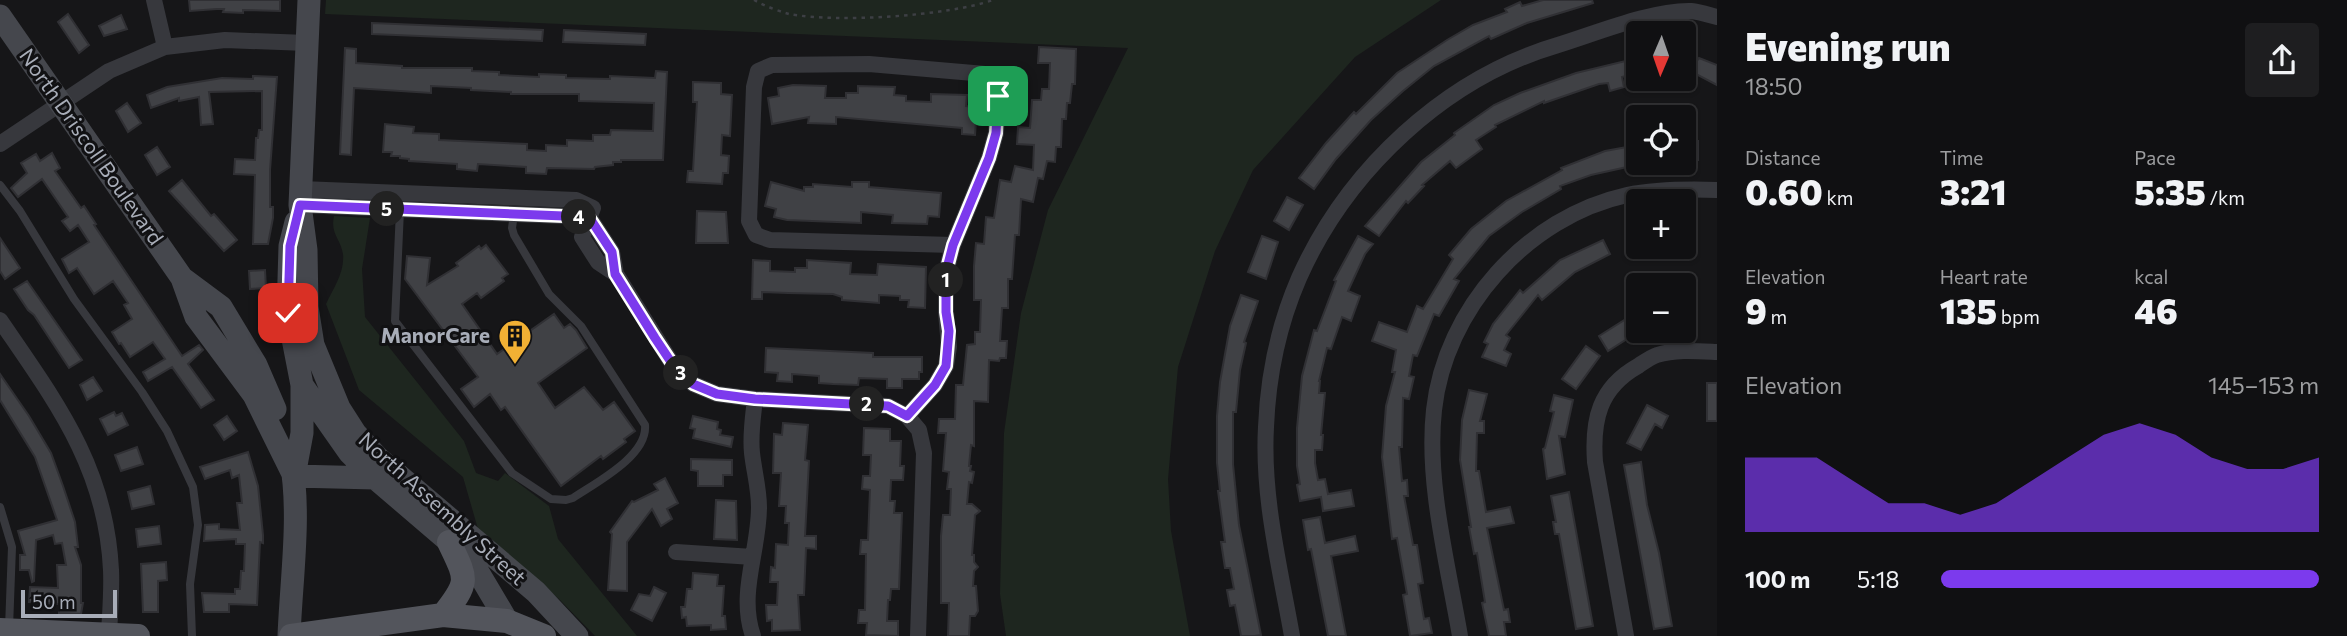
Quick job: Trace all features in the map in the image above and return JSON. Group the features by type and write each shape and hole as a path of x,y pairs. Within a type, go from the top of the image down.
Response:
{"main road":[{"name":"North Assembly Street","path":"309,0 301,197 306,250 307,307 313,345 326,381 355,433 378,458 536,592 577,636"},
{"name":"North Driscoll Boulevard","path":"0,16 182,278 221,307 256,365 286,435 294,476"},
{"name":"North Assembly Street","path":"301,197 290,246 288,313 302,385 349,452 375,478 465,555 515,628"},
{"path":"307,307 302,337 302,433 294,476 290,636 443,615 544,636"},
{"path":"294,476 375,478"},
{"path":"443,615 460,594 464,573 449,542"},
{"path":"272,636 279,625 291,584"},
{"path":"4,630 138,636"}],"street":[{"path":"154,0 165,47"},
{"path":"1292,636 1268,499 1265,428 1272,371 1283,323 1299,278 1322,236 1352,191 1386,152 1437,105 1482,78 1536,51 1665,13 1693,11 1717,16"},
{"path":"0,144 109,71 165,47 225,40 307,43"},
{"path":"907,416 935,385 946,366 949,331 946,272 953,245 996,133 998,96 995,83 985,74 869,64 772,65 758,71 754,87 749,221 756,235 770,240 953,245"},
{"path":"1460,636 1432,471 1434,410 1444,362 1460,325 1489,280 1533,240 1578,212 1626,195 1677,188 1717,190"},
{"path":"400,209 403,193"},
{"path":"301,197 403,193 576,200 591,212"},
{"path":"301,197 400,209 514,214 591,212"},
{"path":"514,214 515,197"},
{"path":"591,212 582,237 598,262 615,274 673,365 693,384 717,394 755,399 888,406 907,416 919,430 923,453 918,636"},
{"path":"0,320 55,400 78,440 93,476 102,511 111,569 109,635"},
{"path":"1626,636 1595,463 1593,434 1601,402 1621,375 1657,355 1717,352"},
{"path":"753,636 748,623 747,593 758,530 759,505 752,452 755,399"},
{"path":"676,552 753,557"}],"lane":[{"path":"0,185 20,211 74,299 167,431 193,487 198,525 190,584 192,636"},
{"path":"400,209 395,321 512,472 551,499 566,500 630,459 644,438 645,425 581,326 549,294 514,235 514,214"},
{"path":"0,507 12,547 4,630"}],"path":[{"path":"754,0 789,14 869,16 924,13 993,0"}],"shaded area":[{"path":"326,0 1441,0 1355,57 1253,170 1215,251 1178,367 1168,479 1171,531 1190,636 1006,636 1000,594 1004,433 1021,313 1048,210 1128,48 325,14"},
{"path":"334,216 370,218 362,269 365,317 464,441 476,473 498,481 505,473 549,506 558,539 637,636 595,636 560,600 478,529 463,477 359,390 326,304 338,280 343,261 342,249 333,227"}],"building":[{"path":"189,0 280,0 280,11 190,11"},
{"path":"1543,0 1592,0 1593,3 1527,23 1491,39 1489,36 1434,66 1371,120 1336,159 1314,189 1299,178 1354,112 1356,114 1397,73 1473,25 1507,12 1505,9 1520,2 1522,6"},
{"path":"68,14 89,45 79,53 58,22"},
{"path":"121,15 127,29 104,36 99,26"},
{"path":"372,23 543,30 542,41 372,34"},
{"path":"564,30 646,34 645,45 563,42"},
{"path":"1039,47 1076,49 1075,84 1072,84 1070,103 1067,103 1066,119 1062,119 1061,147 1056,147 1055,162 1047,161 1043,179 1038,178 1033,202 1021,199 1012,279 1008,279 1008,308 1002,308 1000,341 1007,341 1006,358 1000,358 999,361 989,360 988,402 974,401 974,446 971,445 969,466 970,471 974,472 972,483 969,482 967,504 972,504 980,511 975,515 972,555 978,567 974,571 973,586 976,586 978,611 975,616 970,616 969,636 948,636 949,603 941,603 941,536 943,515 950,515 951,489 947,489 949,472 943,471 946,433 938,433 939,419 955,419 956,385 963,385 967,345 975,344 975,332 980,332 981,300 974,300 976,243 984,244 986,217 994,218 1000,180 1011,182 1015,166 1033,170 1034,145 1017,144 1018,127 1030,128 1032,100 1041,100 1042,89 1049,89 1050,63 1038,63"},
{"path":"345,48 356,49 356,63 402,68 472,68 472,71 499,72 499,75 539,77 539,74 610,79 610,76 655,78 656,71 667,72 663,160 621,160 613,162 613,165 594,169 547,168 546,174 526,173 526,167 478,164 477,171 457,169 457,164 409,161 400,156 391,156 392,152 383,152 385,124 414,127 413,133 439,134 439,140 527,144 527,150 546,151 546,145 567,146 567,140 593,141 593,135 610,135 611,130 653,131 654,103 579,101 579,94 511,94 431,86 431,93 354,88 351,155 340,154"},
{"path":"1699,58 1717,65 1717,85 1696,74 1696,62"},
{"path":"1626,61 1626,76 1622,77 1624,87 1610,91 1608,83 1599,84 1544,101 1495,125 1496,127 1476,140 1482,149 1456,168 1450,161 1422,185 1424,186 1408,203 1406,201 1379,236 1365,226 1421,162 1455,135 1454,133 1494,105 1576,73"},
{"path":"253,76 277,77 270,170 270,207 273,207 273,218 268,244 253,244 255,175 234,174 235,159 255,160 256,138 259,130 262,130 262,91 209,92 213,124 201,125 199,97 179,101 179,98 151,108 147,95 167,87 222,78 253,79"},
{"path":"693,82 721,83 721,94 732,95 730,136 722,135 721,155 729,156 728,173 723,173 722,184 687,182 688,171 693,171 697,102 693,102"},
{"path":"793,85 826,86 825,98 846,98 846,93 858,93 858,86 895,87 894,95 906,96 906,101 931,102 931,94 967,95 966,106 977,107 975,135 962,134 962,128 836,117 836,124 808,123 809,117 772,124 768,98 779,96 778,88"},
{"path":"127,103 141,123 128,132 116,111"},
{"path":"1696,141 1698,141 1696,160"},
{"path":"157,147 170,167 157,175 145,155"},
{"path":"1626,147 1626,167 1560,186 1561,189 1489,236 1454,279 1459,281 1439,316 1434,314 1417,356 1413,355 1409,376 1414,377 1409,399 1403,398 1402,447 1399,447 1402,481 1407,480 1408,496 1404,496 1413,545 1417,545 1423,583 1418,584 1424,619 1429,618 1432,633 1410,636 1403,595 1407,594 1397,538 1392,539 1382,457 1386,406 1395,372 1392,372 1396,350 1372,341 1379,322 1407,332 1417,306 1423,309 1453,259 1449,255 1471,229 1506,201 1562,170 1561,168 1605,151"},
{"path":"52,153 60,168 55,171 81,208 84,206 182,356 199,345 203,350 188,364 214,400 201,408 172,367 148,381 143,372 165,359 153,342 130,357 121,343 119,344 112,332 132,319 124,305 128,303 113,281 94,294 77,268 69,273 62,259 89,242 78,225 70,231 62,221 68,217 42,179 18,197 11,188 27,173 21,163 36,154 40,161"},
{"path":"182,180 211,216 214,214 237,240 224,251 169,191"},
{"path":"771,182 804,191 804,187 813,187 813,184 852,187 852,182 869,182 869,187 941,193 939,217 928,216 927,224 892,223 893,215 861,212 861,223 787,220 774,217 776,209 765,206"},
{"path":"1287,197 1303,205 1289,230 1274,221"},
{"path":"697,211 726,212 728,243 696,243"},
{"path":"1262,236 1278,242 1266,279 1248,272"},
{"path":"1358,236 1373,244 1365,254 1348,291 1360,296 1351,321 1342,317 1331,349 1327,348 1319,381 1319,393 1325,393 1322,450 1315,450 1318,480 1325,479 1328,494 1351,490 1354,506 1323,511 1321,497 1300,501 1297,485 1300,484 1297,428 1302,376 1314,330 1317,331 1336,281 1334,280"},
{"path":"0,238 20,268 5,279 0,271"},
{"path":"1603,240 1610,254 1575,272 1542,300 1538,295 1506,335 1510,338 1504,350 1511,354 1506,366 1482,357 1488,344 1484,342 1493,324 1520,290 1523,293 1560,260"},
{"name":"ManorCare","path":"486,245 508,274 502,278 504,281 481,298 477,293 462,304 497,354 554,314 564,328 570,324 576,330 587,348 538,383 555,408 584,387 603,410 614,402 635,431 624,439 626,442 603,459 601,456 561,486 505,407 501,410 490,394 474,407 461,389 478,377 405,279 407,256 430,258 427,285 458,266 456,263 479,246 481,249"},
{"path":"753,260 770,261 770,271 795,272 795,268 807,268 807,260 851,263 850,274 877,275 878,264 926,267 925,308 908,307 909,300 900,300 900,296 879,295 879,303 842,300 842,297 833,294 762,292 762,299 752,299"},
{"path":"265,270 266,288 250,289 249,271"},
{"path":"27,281 82,360 69,368 14,289"},
{"path":"1241,295 1258,301 1244,342 1246,343 1236,412 1233,412 1233,464 1239,525 1261,635 1255,636 1241,636 1235,605 1230,606 1227,590 1234,589 1230,568 1225,568 1221,542 1225,542 1218,491 1217,416 1220,382 1230,326"},
{"path":"1626,319 1626,340 1608,351 1599,336"},
{"path":"1586,346 1600,356 1576,389 1562,379"},
{"path":"766,348 873,353 873,357 922,357 922,372 919,372 919,379 902,379 902,388 887,388 887,379 859,378 858,385 833,384 819,383 819,376 792,374 792,382 777,381 778,373 765,372"},
{"path":"0,374 51,453 63,486 75,522 78,547 75,547 81,565 81,614 59,613 59,604 29,602 30,587 58,588 57,565 66,565 62,543 55,544 53,535 36,540 34,581 32,582 29,570 20,570 20,555 25,555 18,531 57,520 35,457 0,400"},
{"path":"93,377 102,391 87,400 80,385"},
{"path":"1707,383 1717,383 1717,421 1707,421"},
{"path":"1469,390 1487,394 1480,421 1484,421 1484,433 1477,433 1476,471 1479,471 1486,512 1510,507 1514,523 1487,528 1504,610 1508,609 1510,622 1504,622 1506,636 1489,636 1482,603 1485,602 1477,553 1474,554 1469,527 1460,460 1462,420"},
{"path":"1554,395 1573,400 1565,437 1559,436 1565,474 1547,479 1543,449 1554,412 1550,411"},
{"path":"1647,405 1668,416 1662,428 1655,424 1641,450 1627,443"},
{"path":"114,412 116,416 122,413 128,425 108,435 100,419"},
{"path":"227,416 237,431 224,440 214,425"},
{"path":"693,416 718,422 720,435 733,437 731,447 693,438 695,429 690,428"},
{"path":"783,423 808,425 805,536 816,536 816,549 806,548 804,595 798,595 800,630 772,631 772,620 767,621 766,605 777,605 778,582 770,582 771,567 775,568 776,544 788,545 789,523 785,523 786,506 779,506 781,473 773,473 774,434 782,435"},
{"path":"864,428 890,429 890,441 901,441 900,466 904,466 903,480 891,480 890,501 895,501 894,513 902,513 899,589 891,589 887,621 898,621 898,636 866,635 867,623 858,623 859,610 865,610 866,554 860,554 861,540 868,540 870,490 862,489 863,476 870,476 871,455 863,455"},
{"path":"137,447 143,464 121,471 115,455"},
{"path":"248,452 258,486 263,535 263,543 260,542 257,605 229,604 229,612 204,612 202,593 235,594 235,589 240,589 245,544 236,544 236,539 204,541 205,525 219,524 219,529 240,530 237,503 242,503 239,475 232,478 230,470 205,479 200,467"},
{"path":"691,459 732,460 732,475 723,475 723,486 698,486 698,471 691,470"},
{"path":"1641,462 1672,626 1654,629 1624,465"},
{"path":"665,478 678,503 667,509 672,519 661,526 652,509 627,542 627,591 608,590 610,532 632,501 658,490 654,484"},
{"path":"150,486 154,504 132,509 128,492"},
{"path":"1569,492 1593,626 1576,629 1559,534 1555,534 1553,522 1556,522 1551,496"},
{"path":"716,500 736,501 737,540 714,539"},
{"path":"1320,517 1325,543 1355,536 1358,551 1331,556 1346,636 1328,636 1311,549 1308,550 1303,520"},
{"path":"159,526 161,544 138,547 136,529"},
{"path":"166,562 167,580 158,581 158,612 143,612 141,564"},
{"path":"693,573 718,575 717,586 724,586 722,616 725,616 726,629 711,630 711,625 687,626 686,617 682,618 681,607 685,607 687,589 692,589"},
{"path":"654,587 666,593 652,621 631,610 639,594 650,596"}],"place":[{"name":"ManorCare","path":"515,366"}],"route":[{"path":"288,313 290,246 300,205 589,217 612,252 615,274 673,365 693,384 717,394 755,399 888,406 907,416 935,385 946,366 949,331 946,272 953,245 989,158 996,133 998,96"}]}
